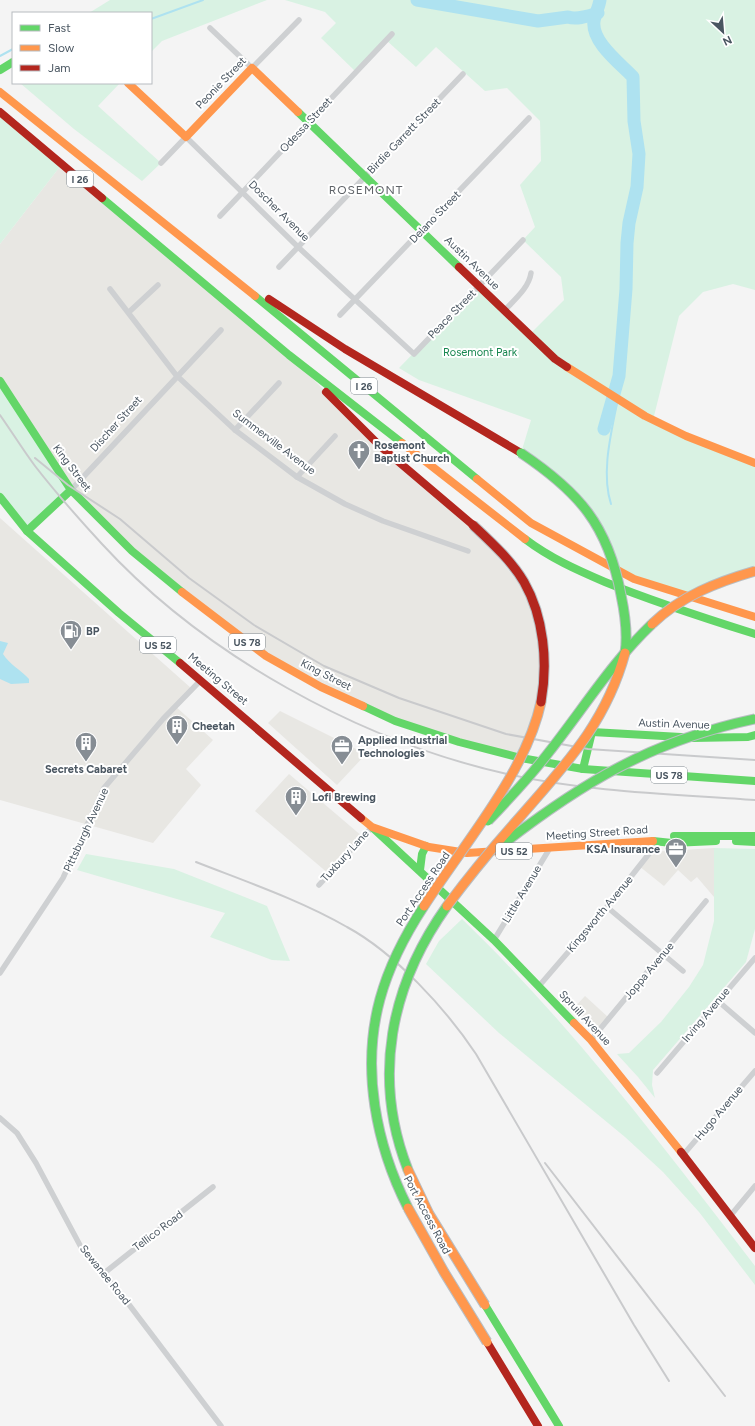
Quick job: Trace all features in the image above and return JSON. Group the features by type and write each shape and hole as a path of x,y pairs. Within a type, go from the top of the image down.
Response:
{"main road":[{"path":"0,70 12,63"},
{"name":"Austin Avenue","path":"252,68 422,231 478,287 555,359 615,399 697,440 755,463"},
{"name":"Peonie Street","path":"186,137 252,68"},
{"name":"Doscher Avenue","path":"129,84 186,137"},
{"name":"I 26","path":"3,95 201,251 531,523 634,578 755,617"},
{"name":"I 26","path":"0,112 289,355 544,554 574,569 651,601 755,634"},
{"path":"201,251 323,335 548,470 572,491 596,522 606,540 613,557 622,598 626,634 625,651 610,698 596,725 579,749 474,870"},
{"path":"289,355 380,446 496,546 513,567 527,589 538,617 542,639 544,673 540,709 528,743 509,779 465,847"},
{"name":"King Street","path":"0,381 71,490 132,551 206,612 266,656 321,687 396,721 459,742 521,758 583,769 755,781"},
{"name":"Discher Street","path":"27,531 71,490"},
{"name":"Meeting Street","path":"0,497 27,531 119,613 201,680 372,827"},
{"path":"465,847 550,752 608,671 642,632 679,601 720,582 755,571"},
{"path":"474,870 501,846 551,808 618,766 641,754 686,736 755,719"},
{"name":"Austin Avenue","path":"583,769 592,732 691,738 748,737 755,735"},
{"name":"Meeting Street Road","path":"372,827 426,846 467,853 659,842 672,844 714,841 755,841"},
{"name":"Spruill Avenue","path":"372,827 494,940 591,1040 731,1215 755,1248"},
{"name":"Meeting Street Road","path":"659,842 674,836 727,831 755,832"},
{"path":"674,836 755,836"},
{"path":"420,870 422,854 426,846"},
{"name":"Port Access Road","path":"465,847 413,923 396,956 380,1001 375,1021 371,1064 373,1091 378,1130 384,1153 404,1200 538,1426"},
{"name":"Port Access Road","path":"474,870 436,922 417,955 407,982 394,1026 390,1047 389,1093 392,1118 400,1151 415,1189 427,1213 559,1426"},
{"path":"536,1387 567,1426"},
{"path":"520,1396 534,1426"}],"street":[{"name":"Peonie Street","path":"252,68 299,20"},
{"name":"Austin Avenue","path":"210,28 252,68"},
{"name":"Odessa Street","path":"220,216 392,34"},
{"name":"Birdie Garrett Street","path":"279,267 463,74"},
{"name":"Delano Street","path":"340,316 529,118"},
{"name":"Peonie Street","path":"161,163 186,137"},
{"name":"Doscher Avenue","path":"186,137 298,247 414,354"},
{"name":"Peace Street","path":"414,354 523,240"},
{"path":"504,311 523,290 530,278 531,273"},
{"path":"129,312 158,285"},
{"name":"Summerville Avenue","path":"110,289 176,375 235,430 297,477 344,504 383,521 468,552"},
{"name":"Discher Street","path":"71,490 176,375 221,330"},
{"path":"235,430 279,383"},
{"path":"297,477 335,436"},
{"name":"Pittsburgh Avenue","path":"0,973 63,878 104,788 163,719 201,680"},
{"name":"Tuxbury Lane","path":"319,885 372,827"},
{"name":"Kingsworth Avenue","path":"540,986 607,907 659,842"},
{"name":"Little Avenue","path":"494,940 550,848"},
{"name":"Joppa Avenue","path":"591,1040 706,901"},
{"path":"607,907 682,971"},
{"name":"Irving Avenue","path":"657,1073 755,958"},
{"path":"718,1001 755,1034"},
{"name":"Hugo Avenue","path":"683,1155 755,1071"},
{"name":"Sewanee Road","path":"0,1118 17,1133 36,1163 82,1249 124,1298 221,1426"},
{"path":"731,1215 755,1186"},
{"name":"Tellico Road","path":"103,1274 213,1187"}],"shaded area":[{"path":"62,164 289,355 380,446 473,525 532,600 544,673 521,758 395,721 266,656 132,551 68,485 0,381 0,244"},
{"path":"0,518 192,689 175,706 213,740 186,769 201,785 153,843 0,800"},
{"path":"280,711 366,754 337,785 268,723"},
{"path":"289,774 363,837 329,874 255,811"},
{"path":"714,848 714,897 697,877 691,882 678,870 664,886 639,866 650,852"},
{"path":"585,996 609,1018 596,1033 573,1009"}],"green space":[{"path":"110,0 267,0 162,41 152,51 152,12 91,12"},
{"name":"Rosemont Park","path":"285,0 755,0 755,290 733,284 703,292 679,316 653,420 755,463 755,571 688,595 616,569 597,522 521,453 531,420 419,380 399,368 478,287 529,335 564,300 561,277 523,240 535,227 520,185 541,161 540,121 507,88 485,91 436,47 416,67 386,40 356,72 321,38 336,23 325,12"},
{"path":"21,84 119,84 98,106 161,163 142,181 74,129"},
{"path":"0,112 62,164 0,244"},
{"path":"0,381 71,490 27,531 0,498"},
{"path":"714,848 755,849 755,929 746,962 653,1070 652,1085 655,1098 617,1054 629,1053 661,1022 689,987 703,965 714,921"},
{"path":"86,854 174,869 267,906 290,961 272,960 210,937 225,913 77,870"},
{"path":"462,919 541,1000 614,1086 755,1266 755,1285 699,1212 663,1172 625,1137 499,1033 426,964 439,941"}],"water":[{"path":"0,641 8,643 3,654 8,661 29,679 29,683 11,684 0,679"}],"waterway":[{"path":"152,19 203,0"},
{"path":"417,0 538,21 568,17 579,18 598,13"},
{"path":"600,0 594,21 594,29 597,37 608,52 633,77 634,121 639,154 637,187 629,223 627,243 626,289 619,376 604,429"},
{"path":"0,56 12,50"},
{"path":"618,399 627,326 635,182"},
{"path":"611,504 608,492 607,467 610,440 617,403"}],"railway":[{"path":"0,415 26,454 59,496 102,544 143,584 188,622 236,657 288,688 341,716 396,740 452,759 507,774 599,789 755,800"},
{"path":"35,458 68,485 120,519 189,578 254,625 324,666 399,698 506,734 588,749 755,760"},
{"path":"196,862 311,908 347,927 383,951 435,1001 476,1054 634,1325 669,1381"},
{"path":"545,1163 725,1396"}],"traffic: fast":[{"path":"0,70 12,63"},
{"path":"298,112 459,267"},
{"path":"102,198 289,355 402,443"},
{"path":"255,296 477,479"},
{"path":"0,381 71,490 132,551 182,592"},
{"path":"521,453 541,467 575,497 588,512 599,530 608,549 615,570 624,609 626,624 625,653"},
{"path":"27,531 71,490"},
{"path":"0,497 27,531 119,613 180,663"},
{"path":"525,539 554,558 605,582 698,616 755,634"},
{"path":"488,821 534,770 562,736 598,686 637,639 652,624"},
{"path":"363,706 395,721 459,742 521,758 583,769 755,781"},
{"path":"498,848 588,784 619,767 650,752 683,739 718,728 755,719"},
{"path":"583,769 592,732 681,737"},
{"path":"692,738 748,737 755,735"},
{"path":"373,828 494,940 574,1023"},
{"path":"674,836 755,836"},
{"path":"653,841 672,843 716,841"},
{"path":"736,841 755,842"},
{"path":"420,870 422,854 426,846"},
{"path":"408,1208 387,1159 380,1133 372,1079 372,1052 374,1025 380,999 388,975 404,939 424,906"},
{"path":"408,1170 397,1136 391,1101 389,1067 393,1034 400,1000 412,968 427,937 447,906"},
{"path":"485,1305 559,1426"}],"traffic: slow":[{"path":"129,84 186,137 252,68 298,112"},
{"path":"0,92 255,296"},
{"path":"567,367 645,416 686,436 755,463"},
{"path":"402,443 525,539"},
{"path":"477,479 531,523 634,579 755,617"},
{"path":"652,624 675,605 700,591 755,571"},
{"path":"182,592 266,656 321,687 363,706"},
{"path":"447,906 482,861 553,779 583,741 596,722 607,701 617,678 625,653"},
{"path":"424,906 492,808 508,782 533,729 541,702"},
{"path":"361,818 372,827 429,847 467,853 653,841"},
{"path":"574,1023 591,1040 681,1152"},
{"path":"408,1170 429,1214 485,1305"},
{"path":"408,1208 444,1272 487,1342"}],"traffic: jam":[{"path":"0,112 102,198"},
{"path":"459,267 555,359 567,367"},
{"path":"269,299 345,349 521,453"},
{"path":"326,392 380,446 473,525"},
{"path":"473,525 513,566 524,582 531,596 543,640 544,672 541,702"},
{"path":"180,663 361,818"},
{"path":"681,1152 755,1248"},
{"path":"487,1342 538,1426"}],"place":[{"name":"Rosemont Baptist Church","path":"359,470"},
{"name":"BP","path":"71,650"},
{"name":"Cheetah","path":"177,746"},
{"name":"Secrets Cabaret","path":"86,762"},
{"name":"Applied Industrial Technologies","path":"342,766"},
{"name":"Lofi Brewing","path":"296,816"},
{"name":"KSA Insurance","path":"676,868"}],"district":[{"name":"ROSEMONT","path":"366,190"}]}
